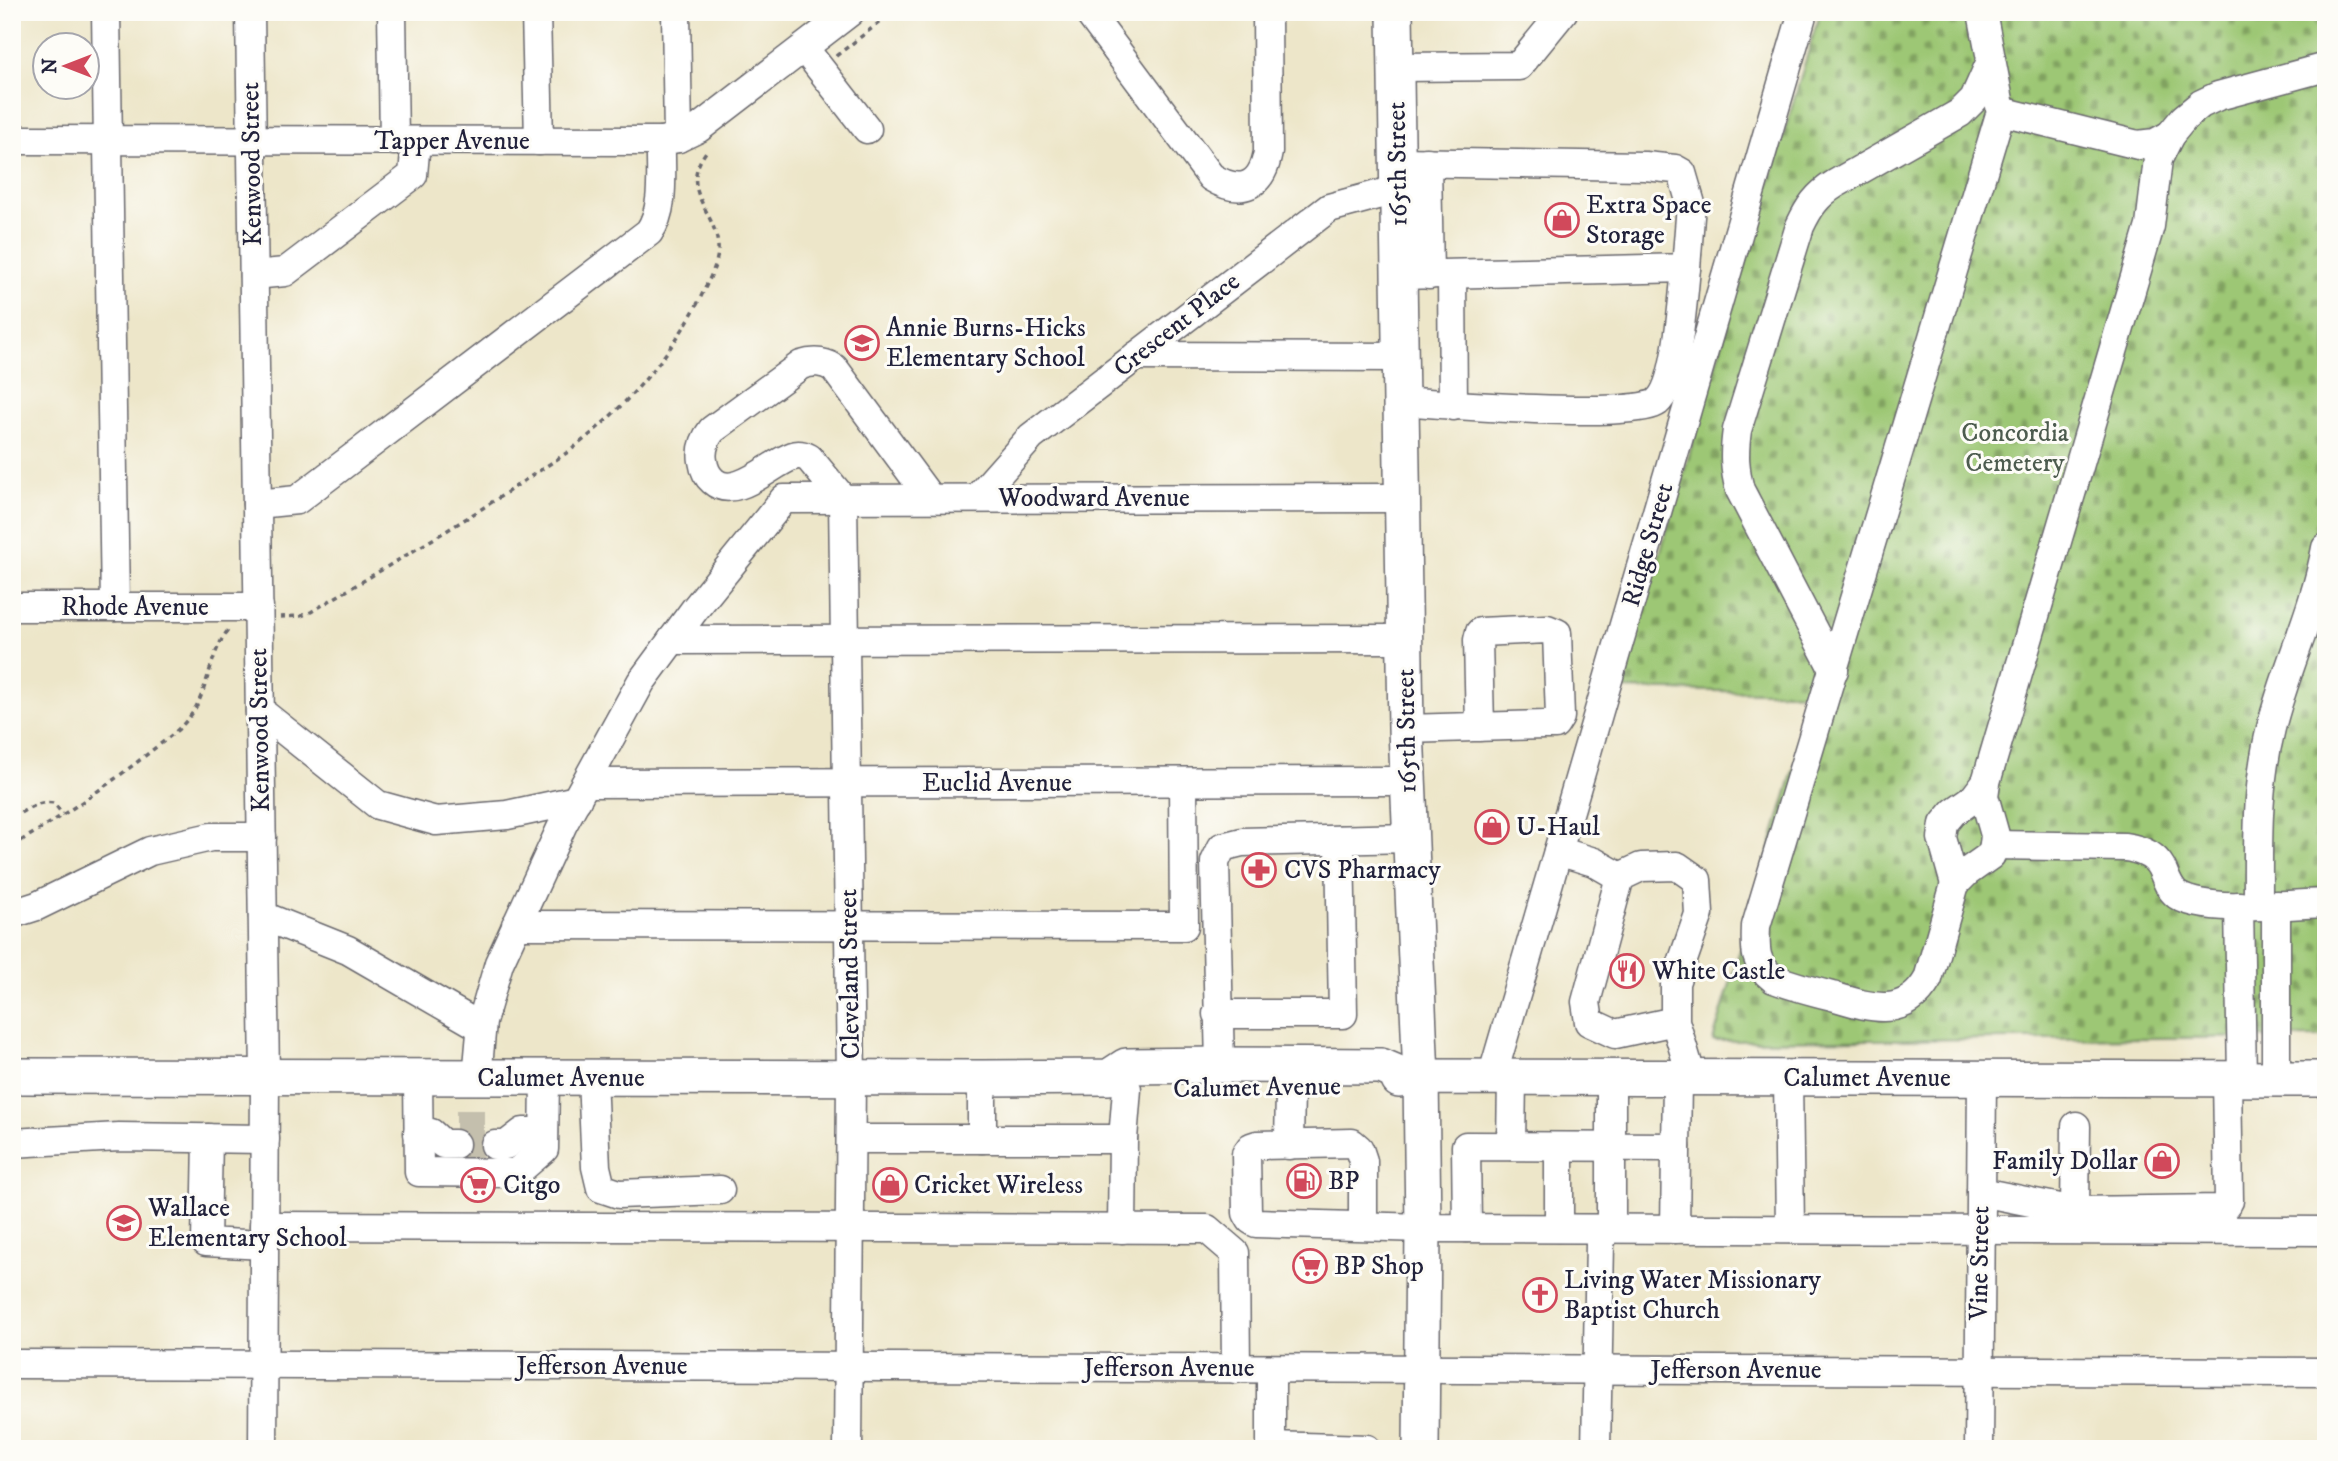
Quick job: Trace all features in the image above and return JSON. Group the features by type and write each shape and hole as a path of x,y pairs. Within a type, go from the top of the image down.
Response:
{"main road":[{"name":"165th Street","path":"1395,12 1396,67 1408,171 1427,275 1401,357 1414,1077 1422,1168 1421,1449"},
{"name":"Calumet Avenue","path":"1118,1083 1126,1066 1381,1066 1414,1077"},
{"name":"Calumet Avenue","path":"12,1076 982,1079 1290,1089 1381,1086 1414,1077 2326,1079"}],"street":[{"path":"106,12 115,607"},
{"name":"Kenwood Street","path":"250,12 257,504 268,612 260,711 265,1077 263,1449"},
{"path":"254,275 285,272 413,175 405,141 392,12"},
{"path":"536,12 539,141"},
{"path":"257,504 297,500 649,232 656,222 659,209 670,140 677,12"},
{"name":"Tapper Avenue","path":"12,140 670,140 699,128 816,41 850,12"},
{"path":"1088,12 1211,177 1238,186 1248,185 1262,173 1268,152 1267,12"},
{"path":"1396,67 1520,65 1563,12"},
{"name":"Ridge Street","path":"1511,1146 1502,1077 1558,852 1803,12"},
{"path":"1982,12 2001,111 1756,926 1757,957 1764,972 1788,984 1871,1007 1893,1006 1911,1000 1922,991 1928,979 1955,884 1991,855 1995,835 1984,796 1986,782 2150,226 2158,159 2170,135 2184,118 2201,104 2218,96 2326,67"},
{"path":"816,41 867,129"},
{"path":"1833,670 1740,490 1734,461 1737,430 1800,226 1809,207 1820,193 1961,113 1974,99 1991,61"},
{"path":"2001,111 2138,145 2154,143 2170,135"},
{"path":"1942,125 1967,132 1975,140 1985,166"},
{"path":"2121,142 2142,166 2154,199"},
{"name":"Crescent Place","path":"977,498 1031,437 1329,208 1408,171 1645,166 1675,169 1682,173 1691,204 1686,268"},
{"path":"1402,401 1453,405 1607,410 1657,402 1666,388 1677,347 1686,268 1427,275 1453,405"},
{"path":"1136,356 1401,357"},
{"path":"843,499 803,455 791,456 742,484 716,484 710,478 703,462 702,453 707,436 801,365 810,362 827,364 834,368 930,498"},
{"name":"Woodward Avenue","path":"672,640 784,499 1403,498"},
{"name":"Cleveland Street","path":"843,499 851,1078 848,1449"},
{"path":"2276,1079 2258,905 2258,808 2263,769 2284,680 2316,622 2326,548"},
{"name":"Rhode Avenue","path":"12,607 268,612"},
{"path":"1406,729 1555,725 1560,717 1557,633 1547,628 1480,632 1480,727"},
{"path":"477,1077 481,1027 499,963 581,791 641,682 672,640 1405,639"},
{"name":"Euclid Avenue","path":"260,711 378,805 436,821 507,815 581,791 847,783 1407,780"},
{"path":"1545,725 1551,736 1585,757"},
{"path":"516,925 1184,926 1183,782"},
{"path":"1955,884 1942,838 1944,824 1954,812 1974,798 1986,782"},
{"path":"12,914 37,906 150,852 211,837 262,837"},
{"path":"1220,1065 1214,862 1222,846 1242,842 1410,838"},
{"path":"1217,1014 1343,1014 1340,840"},
{"path":"1994,845 2139,849 2160,865 2173,892 2199,904 2326,903"},
{"path":"1558,852 1594,862 1620,877"},
{"path":"1675,1021 1615,1034 1589,1022 1586,1002 1620,877 1641,867 1677,866 1696,880 1699,914 1675,984 1675,1021 1685,1078 1676,1147 1675,1229"},
{"path":"1981,1192 2076,1211 2222,1209 2229,1201 2234,1079 2258,905"},
{"path":"263,916 348,950 481,1027"},
{"path":"418,1077 440,1134 419,1172 516,1173 544,1149 534,1132 545,1077"},
{"path":"1596,1449 1600,1243 1611,1219 1611,1077"},
{"path":"592,1078 596,1167 601,1188 619,1194 720,1190"},
{"path":"1788,1078 1790,1229"},
{"name":"Vine Street","path":"1979,1449 1982,1078"},
{"path":"982,1079 982,1139"},
{"path":"1118,1083 1123,1139 1122,1229"},
{"path":"1289,1145 1290,1089"},
{"path":"2076,1126 2076,1211"},
{"path":"495,1135 506,1145 534,1132"},
{"path":"12,1143 119,1137 265,1139"},
{"path":"208,1138 206,1242 264,1236 850,1229 1207,1229 1235,1253 1236,1369"},
{"path":"851,1139 1123,1139"},
{"path":"1363,1226 1363,1161 1359,1149 1352,1143 1257,1145 1251,1147 1246,1154 1247,1213 1256,1223 1423,1228 2326,1231"},
{"path":"1467,1228 1466,1146 1676,1147"},
{"path":"1559,1147 1559,1228"},
{"path":"1422,1168 1466,1167"},
{"name":"Jefferson Avenue","path":"12,1364 2326,1372"},
{"path":"1271,1369 1271,1448 1367,1449"}],"path":[{"path":"816,41 893,12"},
{"path":"268,612 301,615 311,612 446,533 569,450 622,405 666,353 692,314 717,257 718,248 713,229 699,201 695,182 700,161 714,145"},
{"path":"12,846 124,773 177,730 193,712 205,688 222,637 232,626"},
{"path":"12,818 33,805 45,802 54,803 63,815"}],"green space":[{"name":"Concordia Cemetery","path":"1820,12 2326,12 2326,1037 1713,1041 1816,693 1620,689"}],"tunnel":[{"path":"456,1124 495,1124"},
{"path":"455,1144 495,1145"}],"place":[{"name":"Extra Space Storage","path":"1562,220"},
{"name":"Annie Burns-Hicks Elementary School","path":"862,343"},
{"name":"U-Haul","path":"1492,827"},
{"name":"CVS Pharmacy","path":"1259,870"},
{"name":"White Castle","path":"1627,971"},
{"name":"Family Dollar","path":"2162,1161"},
{"name":"BP","path":"1304,1181"},
{"name":"Citgo","path":"478,1185"},
{"name":"Cricket Wireless","path":"890,1185"},
{"name":"Wallace Elementary School","path":"124,1223"},
{"name":"BP Shop","path":"1310,1266"},
{"name":"Living Water Missionary Baptist Church","path":"1540,1295"}]}
